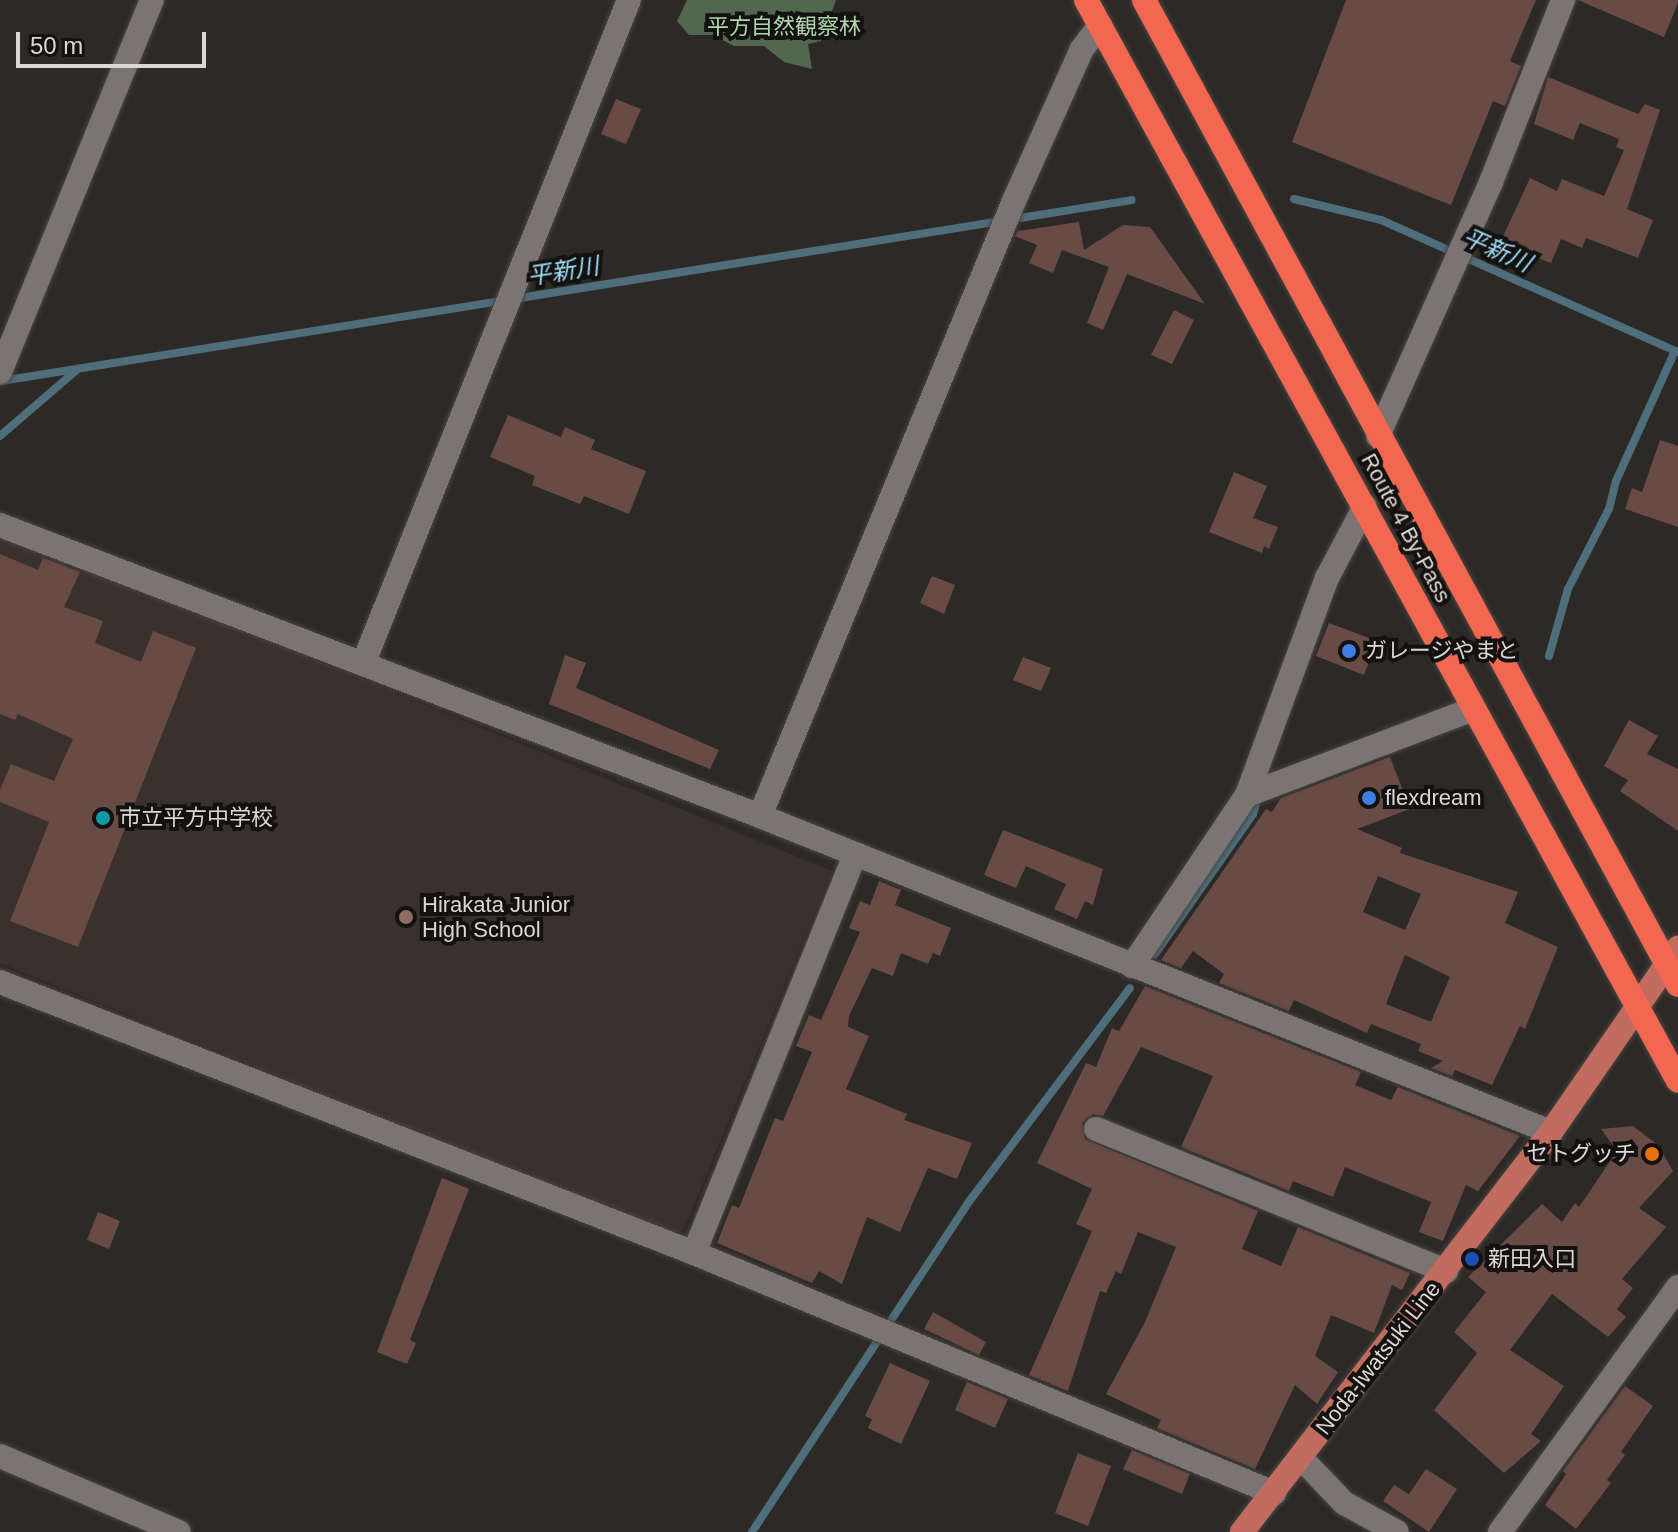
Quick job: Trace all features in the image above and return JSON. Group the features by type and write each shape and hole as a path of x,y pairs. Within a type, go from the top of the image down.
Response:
{"highway":[{"name":"Route 4 By-Pass","path":"1086,0 1678,1081"},
{"name":"Route 4 By-Pass","path":"1144,0 1378,436 1674,966"}],"main road":[{"name":"Noda-Iwatsuki Line","path":"1242,1532 1446,1271 1551,1132 1639,1008 1674,966"}],"street":[{"path":"0,372 152,0"},
{"path":"363,664 629,0"},
{"path":"1378,436 1491,182 1563,0"},
{"path":"760,816 1013,203 1082,49 1100,25"},
{"path":"1132,966 1248,795 1327,578 1365,506"},
{"path":"0,525 760,816 1551,1132"},
{"path":"1248,795 1473,709"},
{"path":"694,1253 855,854"},
{"path":"0,982 694,1253 1274,1493"},
{"path":"1096,1129 1446,1271"},
{"path":"1500,1532 1678,1287"},
{"path":"0,1456 179,1532"},
{"path":"1301,1458 1344,1503 1397,1532"}],"shaded area":[{"name":"Hirakata Junior High School","path":"0,531 832,871 684,1229 672,1235 0,963"}],"green space":[{"name":"平方自然観察林","path":"687,0 836,0 821,41 808,44 812,69 784,62 764,46 734,46 713,35 689,35 677,21"}],"building":[{"path":"1346,0 1536,0 1510,61 1521,66 1505,106 1493,101 1451,205 1292,142"},
{"path":"1578,0 1678,0 1678,3 1664,37"},
{"path":"1548,77 1638,114 1645,104 1660,110 1627,209 1653,220 1638,258 1586,238 1582,248 1561,239 1551,263 1500,243 1530,178 1557,191 1562,179 1604,196 1624,150 1616,147 1619,139 1580,123 1573,140 1534,124"},
{"path":"616,99 641,109 626,144 601,134"},
{"path":"1079,222 1084,250 1123,225 1150,227 1205,304 1127,274 1103,330 1087,323 1109,267 1062,250 1053,273 1029,263 1037,245 1015,236 1018,231"},
{"path":"1174,310 1194,320 1172,364 1151,355"},
{"path":"508,415 561,437 565,427 595,440 591,449 646,471 629,514 584,496 580,504 532,485 535,476 490,457"},
{"path":"1660,440 1678,446 1678,527 1625,509 1632,488 1642,492"},
{"path":"1234,472 1267,486 1253,518 1278,527 1269,549 1264,546 1262,553 1209,532"},
{"path":"0,554 38,570 43,558 80,572 64,607 103,621 95,643 141,662 153,631 196,648 78,947 10,921 49,822 0,802 0,790 11,764 54,781 73,739 18,714 15,720 0,714"},
{"path":"932,576 955,585 944,614 920,603"},
{"path":"1329,623 1377,641 1364,675 1316,656"},
{"path":"565,655 586,663 576,688 719,750 710,769 549,704"},
{"path":"1023,657 1051,668 1041,691 1013,680"},
{"path":"1629,720 1658,736 1647,754 1678,769 1678,831 1620,791 1628,780 1604,766"},
{"path":"1390,757 1410,809 1357,829 1402,848 1400,853 1518,892 1505,923 1558,947 1525,1029 1520,1026 1492,1085 1455,1070 1452,1076 1431,1068 1443,1061 1418,1051 1421,1044 1371,1024 1367,1033 1294,1000 1289,1011 1219,983 1224,974 1193,951 1181,968 1161,960 1266,809 1272,812 1281,798","holes":["1378,876 1421,894 1405,930 1363,912","1405,955 1450,977 1431,1022 1386,1004"]},
{"path":"1003,830 1103,869 1093,905 1085,901 1077,919 1054,909 1066,884 1026,866 1016,888 984,875"},
{"path":"879,881 901,890 895,905 951,928 940,956 933,953 928,964 901,953 893,976 872,968 849,1016 848,1027 869,1036 846,1089 907,1114 904,1120 972,1143 957,1179 928,1168 900,1232 867,1217 842,1284 819,1271 812,1283 717,1243 732,1205 739,1208 775,1118 783,1121 812,1052 796,1046 809,1015 821,1020 860,932 849,928 860,901 870,905"},
{"path":"1145,986 1361,1072 1355,1085 1391,1100 1398,1087 1520,1136 1478,1191 1466,1185 1443,1241 1419,1232 1431,1202 1345,1167 1333,1197 1293,1181 1289,1191 1181,1147 1213,1076 1141,1047 1103,1116 1093,1114 1082,1123 1085,1139 1258,1211 1242,1249 1281,1266 1298,1227 1410,1273 1402,1290 1392,1285 1374,1333 1331,1315 1315,1356 1338,1372 1317,1404 1295,1385 1255,1469 1157,1428 1161,1420 1106,1394 1145,1322 1176,1247 1138,1232 1121,1274 1116,1271 1106,1293 1100,1291 1068,1391 1029,1375 1092,1231 1076,1224 1092,1189 1037,1163 1086,1063 1096,1067 1112,1028 1119,1031"},
{"path":"1633,1126 1658,1145 1673,1171 1639,1208 1666,1227 1622,1279 1633,1288 1617,1309 1626,1317 1608,1337 1552,1294 1510,1350 1564,1386 1531,1434 1541,1441 1504,1473 1434,1410 1477,1353 1454,1332 1486,1292 1468,1277 1542,1204 1562,1222 1575,1203 1579,1207 1617,1151 1601,1129"},
{"path":"442,1178 469,1189 410,1340 416,1343 407,1364 377,1352"},
{"path":"98,1212 120,1221 109,1249 87,1240"},
{"path":"933,1312 986,1342 979,1355 924,1329"},
{"path":"890,1363 930,1381 901,1444 868,1428 872,1419 865,1416"},
{"path":"967,1382 1008,1399 995,1428 955,1410"},
{"path":"1625,1386 1653,1406 1621,1452 1625,1455 1607,1480 1611,1483 1576,1529 1545,1505 1566,1474 1563,1471"},
{"path":"1132,1450 1190,1474 1182,1494 1123,1469"},
{"path":"1078,1453 1111,1466 1088,1526 1055,1513"},
{"path":"1426,1469 1457,1489 1429,1532 1383,1501 1394,1485 1409,1494"}],"waterway":[{"name":"平新川","path":"1294,199 1381,220 1678,352"},
{"name":"平新川","path":"1,381 1132,200"},
{"path":"1549,656 1568,589 1609,509 1616,481 1675,351"},
{"path":"0,436 78,369"},
{"path":"1155,954 1253,814 1259,794"},
{"path":"752,1532 971,1199 1130,988"}],"place":[{"name":"ガレージやまと","path":"1349,651"},
{"name":"flexdream","path":"1369,798"},
{"name":"市立平方中学校","path":"103,818"},
{"name":"Hirakata Junior High School","path":"406,917"},
{"name":"セトグッチ","path":"1652,1154"},
{"name":"新田入口","path":"1472,1259"}]}
